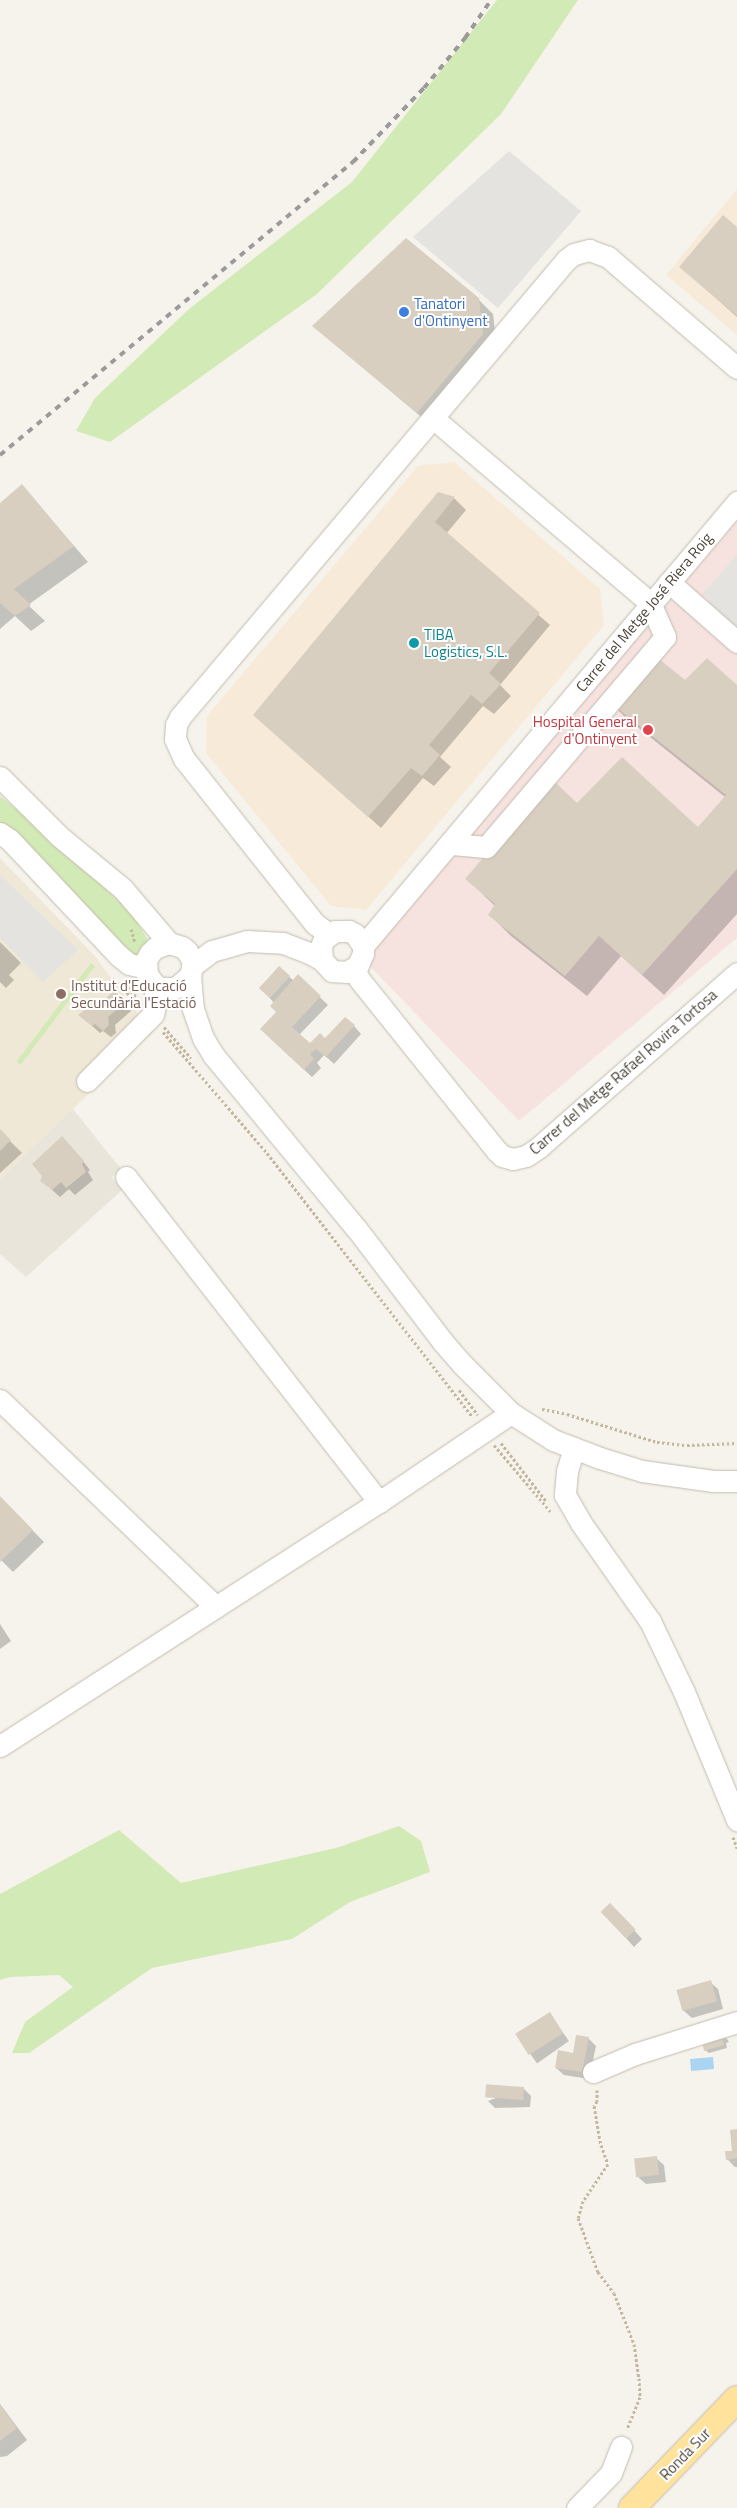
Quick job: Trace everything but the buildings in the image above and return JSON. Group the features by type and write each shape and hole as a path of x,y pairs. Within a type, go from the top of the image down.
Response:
{"main road":[{"name":"Ronda Sur","path":"632,2508 737,2399"},
{"name":"Ronda Sur","path":"646,2508 737,2422"}],"street":[{"path":"87,1081 150,1017 156,1002 146,960 212,952 247,941 320,943 342,930 357,939 362,959 354,969 347,972 332,971 320,943 178,748 175,739 176,725 180,717 566,260 583,250 598,252 616,263 737,368"},
{"path":"433,418 650,604 666,637 486,847 449,844"},
{"name":"Carrer del Metge José Riera Roig","path":"357,939 378,929 737,502"},
{"path":"669,582 737,642"},
{"path":"1,779 59,836 123,889 175,957 204,1038 214,1056 356,1228 442,1341 466,1368 512,1413 553,1440 642,1471 713,1481 737,1481"},
{"path":"0,833 10,840 118,955 168,989 175,957"},
{"name":"Carrer del Metge Rafael Rovira Tortosa","path":"354,969 364,986 497,1151 502,1156 513,1159 526,1156 548,1140 737,973"},
{"path":"126,1177 379,1502"},
{"path":"0,1400 216,1607"},
{"path":"0,1746 379,1502 512,1413"},
{"path":"574,1448 567,1471 565,1495 581,1523 650,1621 684,1692 734,1825"},
{"path":"593,2072 635,2054 737,2022"},
{"path":"577,2508 611,2473 620,2447"}],"path":[{"path":"113,978 150,1017 267,1153 486,1430 553,1512 486,1430 453,1383 466,1368"},
{"path":"536,1408 567,1414 657,1442 687,1445 737,1443"},
{"path":"734,1825 737,1848"},
{"path":"593,2072 597,2090 597,2101 594,2106 601,2145 608,2164 582,2201 578,2218 598,2272 614,2293 634,2344 640,2378 640,2397 620,2447"}],"shaded area":[{"path":"509,151 581,211 498,308 413,237"},
{"path":"737,189 737,335 666,275"},
{"path":"454,462 600,589 604,625 366,910 331,906 206,753 207,716 418,466"},
{"name":"Hospital General d'Ontinyent","path":"737,521 737,938 519,1121 364,960"},
{"path":"737,555 737,654 695,618 710,599 702,594"},
{"name":"Institut d'Educació Secundària l'Estació","path":"0,858 94,955 152,1033 0,1179"},
{"path":"0,875 78,950 43,982 0,938"},
{"path":"72,1108 121,1169 112,1177 122,1190 26,1277 0,1254 0,1179"}],"green space":[{"path":"497,0 578,0 501,114 317,294 110,442 76,431 95,398 189,309 352,182"},
{"path":"0,796 55,841 132,914 148,940 145,954 131,955 0,824"},
{"path":"91,963 95,966 20,1065 16,1062"},
{"path":"399,1826 421,1841 430,1872 350,1902 292,1939 152,1968 29,2053 12,2053 25,2022 73,1987 59,1975 10,1977 0,1980 0,1894 119,1830 181,1883 336,1848"}],"water":[{"path":"713,2057 714,2069 691,2071 690,2059"}],"railway":[{"path":"0,455 353,162 424,88 465,38 491,0"}],"place":[{"name":"Tanatori d'Ontinyent","path":"404,312"},
{"name":"TIBA Logistics, S.L.","path":"414,643"},
{"name":"Hospital General d'Ontinyent","path":"648,730"},
{"name":"Institut d'Educació Secundària l'Estació","path":"61,994"}]}
